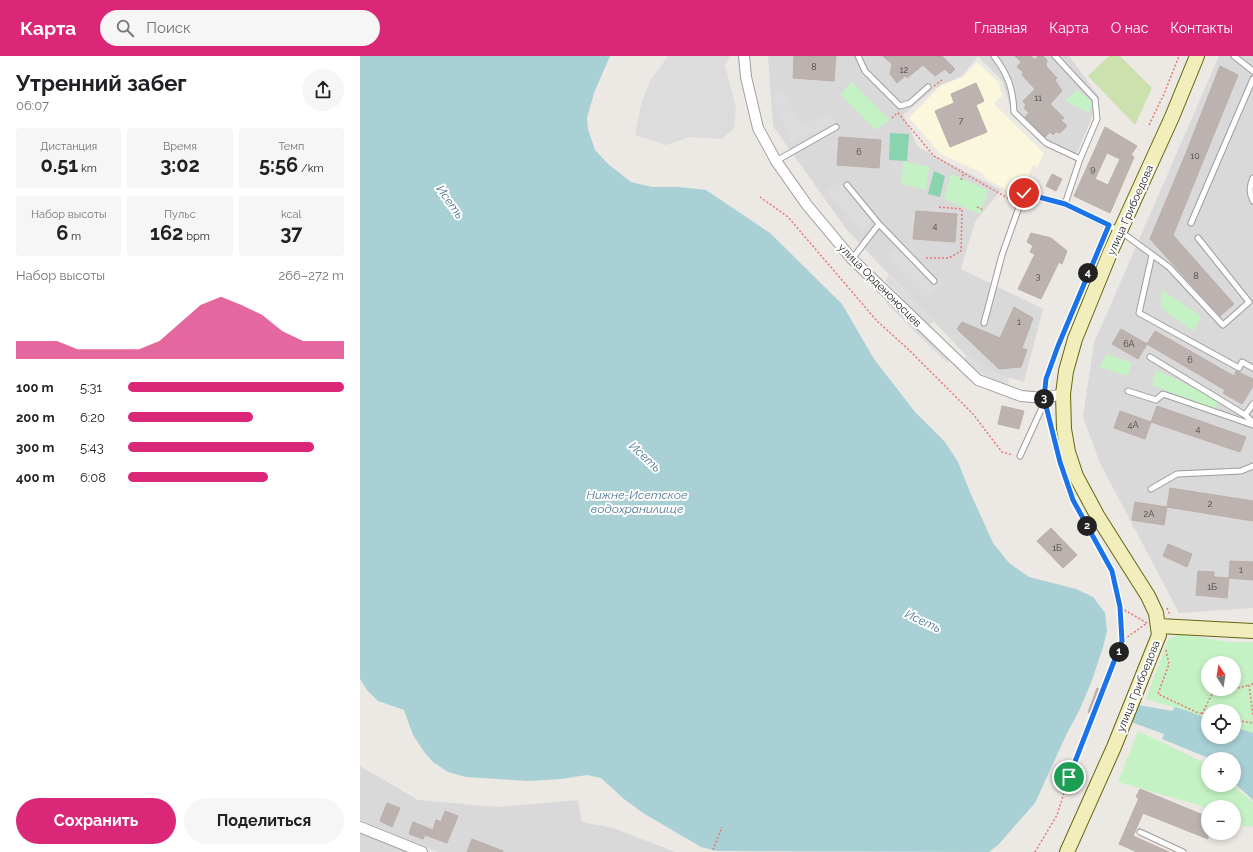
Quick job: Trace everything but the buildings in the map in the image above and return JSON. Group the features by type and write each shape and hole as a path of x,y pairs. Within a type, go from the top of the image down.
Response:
{"main road":[{"name":"улица Грибоедова","path":"1067,852 1137,692 1159,635 1159,626 1156,614 1148,596 1098,517 1076,476 1068,452 1064,428 1063,394 1066,371 1075,339 1120,230 1172,117 1197,56"},
{"path":"1159,626 1253,631"}],"street":[{"name":"улица Орденоносцев","path":"744,56 746,77 758,128 776,161 807,205 852,259 978,380 1021,396 1044,398 1063,394"},
{"path":"360,827 422,852"}],"lane":[{"path":"858,56 865,71 900,106 910,103 928,88"},
{"path":"994,56 1002,67 1014,92 1014,112 1046,142 1080,159"},
{"path":"1055,56 1095,99 1097,119 1080,159 1065,204"},
{"path":"1234,56 1253,71"},
{"path":"1191,223 1253,79"},
{"path":"776,161 836,127"},
{"path":"1253,178 1249,185 1250,196 1253,201"},
{"path":"847,185 879,224 934,281"},
{"path":"984,322 1002,255 1024,193 1065,204 1120,230 1169,267 1223,325 1249,302 1198,238"},
{"path":"852,259 879,224"},
{"path":"1152,255 1139,313 1239,368 1242,362 1253,368"},
{"path":"1150,357 1245,415 1253,422"},
{"path":"1128,390 1156,400 1163,394 1253,425"},
{"path":"1020,456 1041,410 1044,398"},
{"path":"1245,415 1253,404"},
{"path":"1151,489 1177,474 1241,471 1253,466"},
{"path":"1140,832 1183,852"}],"path":[{"path":"1149,126 1179,56"},
{"path":"937,85 942,80"},
{"path":"892,118 898,112 900,106"},
{"path":"898,112 934,156 982,182 989,189 1011,200"},
{"path":"961,180 964,173"},
{"path":"760,197 788,216 877,321 913,353 973,414 1002,452 1020,456"},
{"path":"926,258 949,258 961,251 962,209 938,207"},
{"path":"977,207 983,210"},
{"path":"1053,432 1044,398 1046,379 1096,254"},
{"path":"1035,852 1057,815 1069,777 1108,681 1122,641 1120,607 1112,571 1073,500 1068,485"},
{"path":"1120,607 1147,623 1122,641"},
{"path":"1164,645 1169,664 1158,694 1201,714"},
{"path":"1241,687 1253,684"},
{"path":"1249,685 1253,716"},
{"path":"1241,721 1253,723"},
{"path":"713,850 722,827"}],"shaded area":[{"path":"668,56 730,56 725,65 736,108 734,128 722,139 690,137 666,145 635,135 641,105 650,81"},
{"path":"768,56 978,56 962,76 934,89 903,115 918,147 1001,190 975,222 961,269 1043,309 1024,382 980,370 847,230 773,126"},
{"path":"978,56 1069,56 1100,98 1074,160 1013,115 1002,81"},
{"path":"1219,56 1253,56 1253,608 1179,613 1100,463 1083,417 1094,343"},
{"path":"977,62 999,83 1000,91 1003,94 994,104 1044,153 1037,168 1033,165 1026,182 1009,191 986,179 982,173 941,154 909,118 941,85 963,77"},
{"path":"783,92 801,125 831,114 836,123 791,142 772,96"},
{"path":"834,185 847,185 878,216 862,230 826,191"},
{"path":"898,248 907,259 919,260 943,283 926,298 890,261 891,253"},
{"path":"889,275 934,321 928,326 885,280"},
{"path":"889,299 951,359 947,363 885,302"},
{"path":"968,355 984,368 1009,378 1008,386 985,376 964,360"},
{"path":"360,766 418,800 498,807 578,800 582,822 613,828 675,852 438,852 360,820"},
{"path":"360,831 410,852 360,852"}],"green space":[{"path":"1109,56 1120,56 1152,88 1135,125 1088,76"},
{"path":"852,82 890,120 875,130 840,94"},
{"path":"1077,90 1092,102 1089,113 1065,101"},
{"path":"890,133 909,134 907,161 889,160"},
{"path":"903,161 929,167 926,190 902,184"},
{"path":"934,171 945,176 940,197 928,194"},
{"path":"951,174 988,190 980,214 944,199"},
{"path":"1162,290 1201,316 1194,331 1161,308"},
{"path":"1107,354 1132,363 1127,376 1100,367"},
{"path":"1156,370 1219,400 1215,409 1152,385"},
{"path":"1180,634 1229,642 1253,642 1253,733 1241,729 1241,704 1201,704 1201,716 1146,699 1168,640"},
{"path":"1138,731 1201,761 1201,792 1241,792 1253,802 1253,826 1246,827 1241,824 1241,800 1201,800 1201,806 1118,782"}],"water":[{"name":"Нижне-Исетское водохранилище","path":"360,56 610,56 594,93 587,118 588,129 595,150 608,164 631,182 652,187 679,187 706,190 770,233 842,304 874,359 915,412 945,442 958,462 993,543 1009,563 1029,577 1076,589 1093,597 1105,613 1107,631 1091,683 1035,803 998,845 989,852 717,851 701,847 643,813 624,799 601,778 587,775 561,779 530,781 466,777 448,772 433,762 425,753 413,735 404,710 378,701 367,690 360,679"},
{"path":"1138,705 1172,711 1175,707 1201,716 1201,744 1241,744 1241,729 1253,733 1253,800 1241,789 1241,752 1201,752 1201,755 1162,739 1164,734 1131,722"}],"route":[{"path":"1024,193 1065,204 1109,225 1058,346 1046,379 1044,398 1060,462 1073,500 1112,571 1117,586 1120,607 1122,646 1069,777"}],"water label":[{"name":"Исеть","path":"450,202"},
{"name":"Исеть","path":"645,457"},
{"name":"Исеть","path":"923,621"}]}
